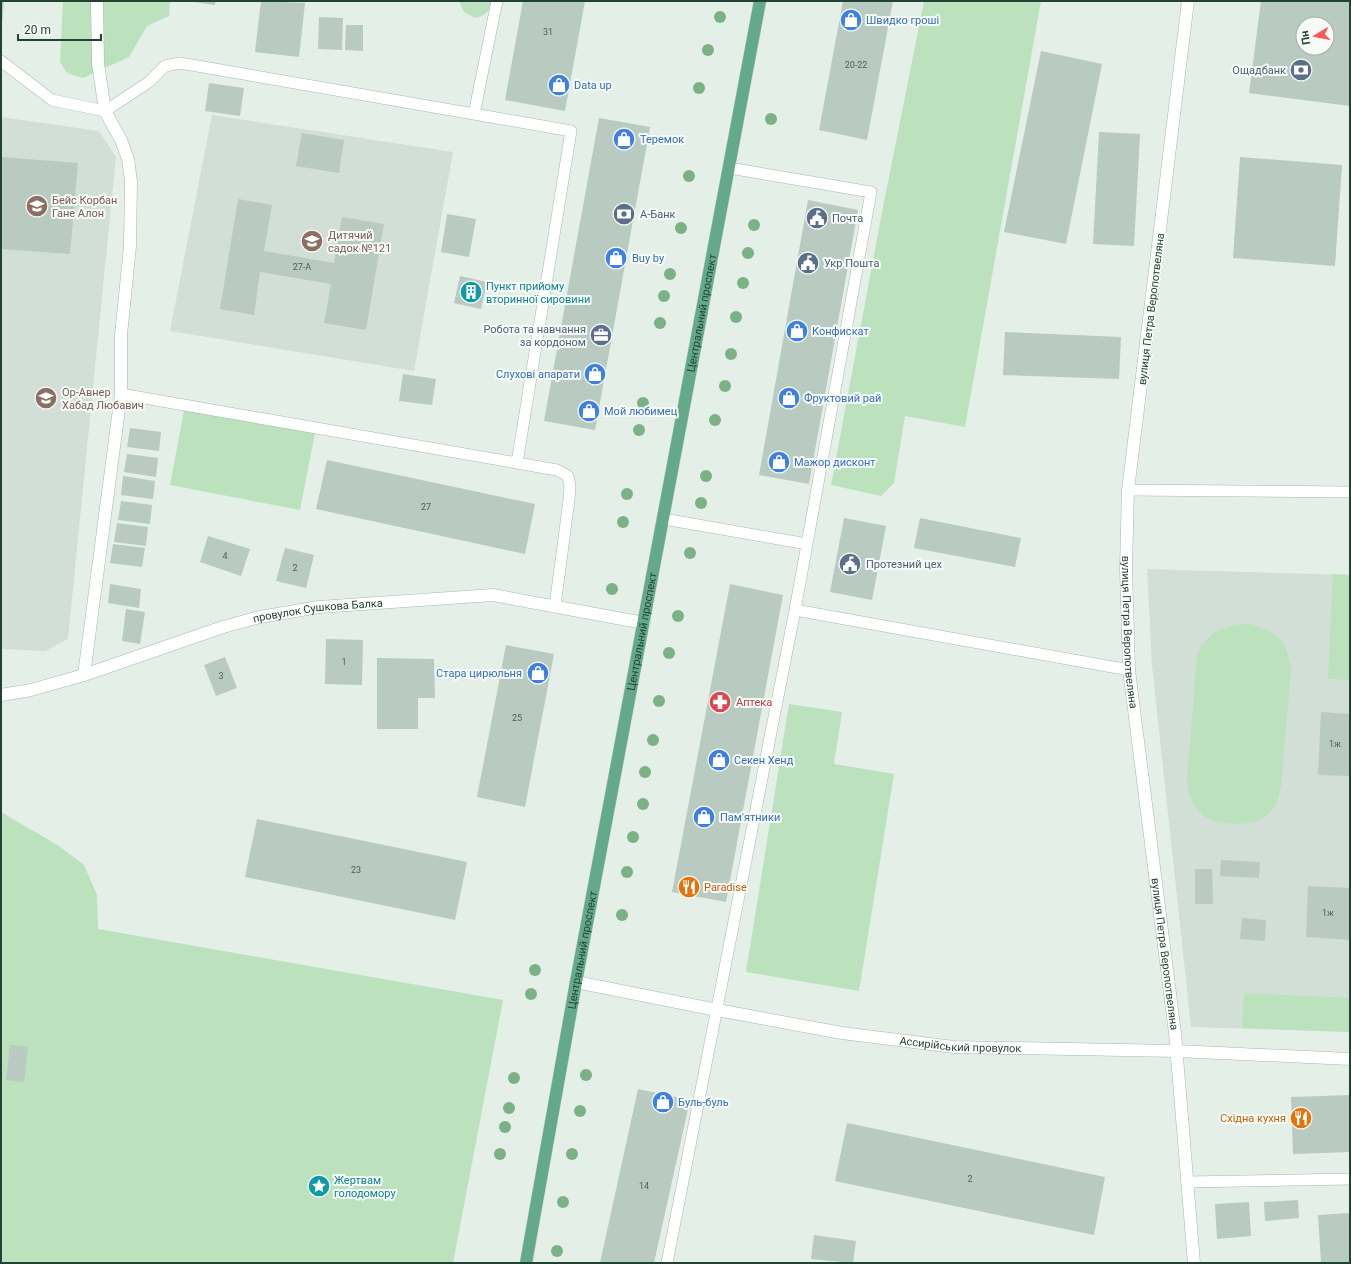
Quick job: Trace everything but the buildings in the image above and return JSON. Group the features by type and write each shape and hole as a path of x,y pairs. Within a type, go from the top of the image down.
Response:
{"main road":[{"name":"Центральний проспект","path":"526,1263 576,982 760,1"}],"street":[{"path":"84,675 121,394 121,335 130,246 131,181 128,158 121,140 105,111 98,63 97,1"},
{"name":"вулиця Петра Веропотвеляна","path":"1188,1 1128,490 1126,569 1129,670 1177,1051 1194,1263"},
{"name":"провулок Сушкова Балка","path":"1,695 31,690 84,675 223,627 260,617 320,607 493,596 644,623"},
{"name":"Ассирійський провулок","path":"576,982 842,1033 954,1047 1177,1051 1350,1059"}],"lane":[{"path":"474,114 497,1"},
{"path":"1,61 52,100 105,111 149,82 165,66 180,63 571,131 517,463"},
{"path":"667,1263 795,610 871,192 729,168"},
{"path":"121,394 557,470 568,476 570,486 555,606"},
{"path":"1128,490 1350,492"},
{"path":"664,519 807,544"},
{"path":"795,610 1129,670"},
{"path":"1188,1182 1350,1179"}],"shaded area":[{"name":"Дитячий садок №121","path":"212,115 453,152 414,371 170,331"},
{"name":"Ор-Авнер Хабад Любавич","path":"1,117 99,131 116,157 68,639 45,651 1,649"},
{"path":"1147,569 1350,575 1350,1032 1191,1027 1152,666"}],"green space":[{"path":"63,1 170,1 169,16 147,26 129,57 83,78 67,73 60,62"},
{"path":"459,1 493,1 491,8 487,12 475,18 464,12"},
{"path":"924,1 1041,1 965,427 905,416 894,483 881,496 831,485 883,207"},
{"path":"185,405 316,428 300,510 170,485"},
{"path":"1333,574 1350,575 1350,680 1328,679"},
{"path":"1251,624 1268,630 1280,639 1287,652 1291,670 1282,779 1277,802 1268,815 1254,822 1231,824 1209,819 1203,815 1194,806 1189,794 1187,780 1197,655 1206,640 1218,630 1233,626"},
{"path":"789,704 842,712 834,764 894,774 859,991 746,972"},
{"path":"1,812 59,846 84,865 97,895 98,929 503,1000 453,1263 1,1263"},
{"path":"1244,993 1350,998 1350,1032 1242,1028"}],"place":[{"name":"Швидко гроші","path":"851,20"},
{"name":"Ощадбанк","path":"1301,70"},
{"name":"Data up","path":"559,85"},
{"name":"Теремок","path":"624,139"},
{"name":"Бейс Корбан Гане Алон","path":"37,206"},
{"name":"А-Банк","path":"624,214"},
{"name":"Почта","path":"817,218"},
{"name":"Дитячий садок №121","path":"312,241"},
{"name":"Buy by","path":"616,258"},
{"name":"Укр Пошта","path":"808,263"},
{"name":"Пункт прийому вторинної сировини","path":"471,292"},
{"name":"Конфискат","path":"797,331"},
{"name":"Робота та навчання за кордоном","path":"601,335"},
{"name":"Слухові апарати","path":"595,374"},
{"name":"Ор-Авнер Хабад Любавич","path":"46,398"},
{"name":"Фруктовий рай","path":"789,398"},
{"name":"Мой любимец","path":"589,411"},
{"name":"Мажор дисконт","path":"779,462"},
{"name":"Протезний цех","path":"850,564"},
{"name":"Стара цирюльня","path":"538,673"},
{"name":"Аптека","path":"720,702"},
{"name":"Секен Хенд","path":"719,760"},
{"name":"Пам'ятники","path":"704,817"},
{"name":"Paradise","path":"689,887"},
{"name":"Буль-буль","path":"663,1102"},
{"name":"Східна кухня","path":"1301,1118"},
{"name":"Жертвам голодомору","path":"319,1186"}]}
